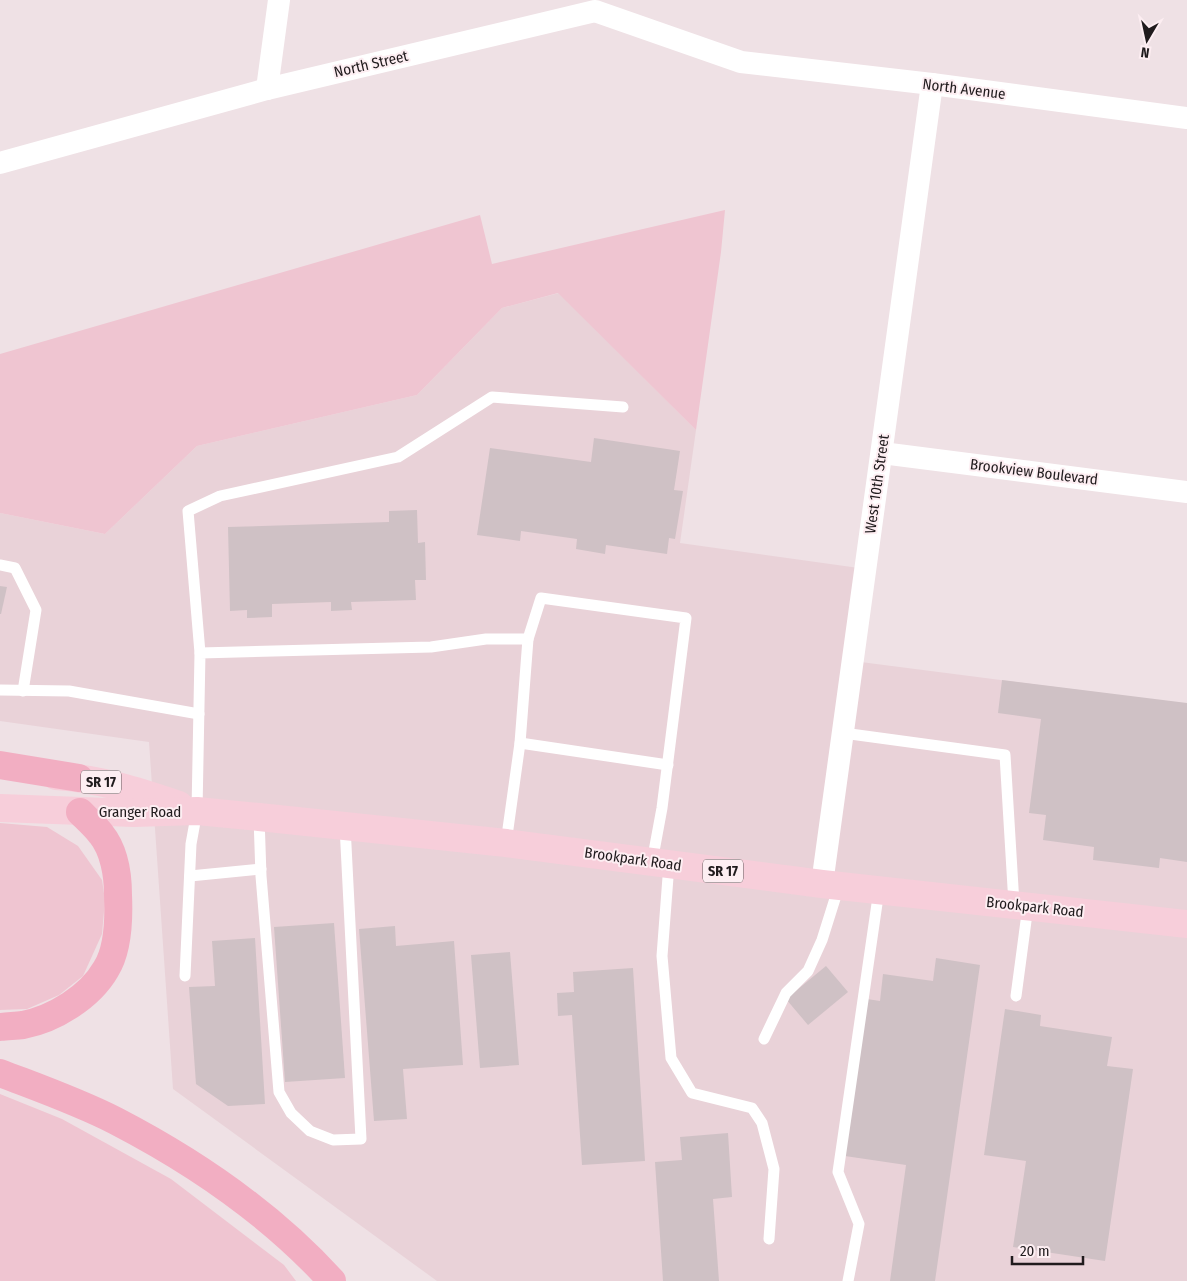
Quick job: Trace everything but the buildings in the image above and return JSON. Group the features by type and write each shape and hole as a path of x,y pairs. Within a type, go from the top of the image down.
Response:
{"highway":[{"path":"0,764 79,778"},
{"path":"0,1027 23,1025 47,1017 75,1003 107,969 116,941 119,914 118,881 112,855 102,835 80,812"},
{"path":"0,1073 115,1120 220,1184 279,1230 332,1281"}],"main road":[{"name":"Granger Road","path":"0,773 79,778 124,786 197,811"},
{"name":"Granger Road","path":"0,808 134,813 197,811"},
{"name":"Brookpark Road","path":"197,811 506,843 831,885 1187,924"}],"street":[{"path":"267,89 279,0"},
{"name":"North Street","path":"0,163 267,89 596,6 740,62"},
{"name":"North Avenue","path":"740,62 932,84 1187,118"},
{"name":"West 10th Street","path":"831,885 843,733 932,84"},
{"name":"Brookview Boulevard","path":"882,453 1187,492"}],"lane":[{"path":"185,976 191,844 197,811 200,653 188,511 220,496 398,457 492,397 624,407"},
{"path":"0,565 15,568 36,610 23,691"},
{"path":"506,843 520,743 528,639 541,598 686,618 662,808 662,956 670,1058 692,1093 752,1108 762,1123 774,1169 769,1239"},
{"path":"200,653 431,647 486,639 528,639"},
{"path":"0,690 69,691 199,714"},
{"path":"843,733 1005,755 1021,905 1016,996"},
{"path":"520,743 668,765"},
{"path":"259,817 261,869 278,1092 291,1113 310,1131 333,1140 361,1139 345,826"},
{"path":"190,876 261,869"},
{"path":"764,1039 786,993 808,971 822,940 831,885"},
{"path":"848,1281 858,1224 838,1172 854,1049 880,890"}],"shaded area":[{"path":"725,210 721,252 696,430 558,293 502,308 417,395 197,446 105,534 0,513 0,354 480,215 492,264"},
{"path":"559,293 696,430 680,543 866,569 853,661 1187,704 1187,1281 437,1281 173,1089 149,742 0,721 0,513 105,534 197,446 417,395 502,308"},
{"path":"0,823 47,827 78,846 102,880 105,900 102,934 83,976 59,995 27,1009 0,1010"},
{"path":"0,1094 62,1119 171,1179 284,1265 296,1281 0,1281"}]}
